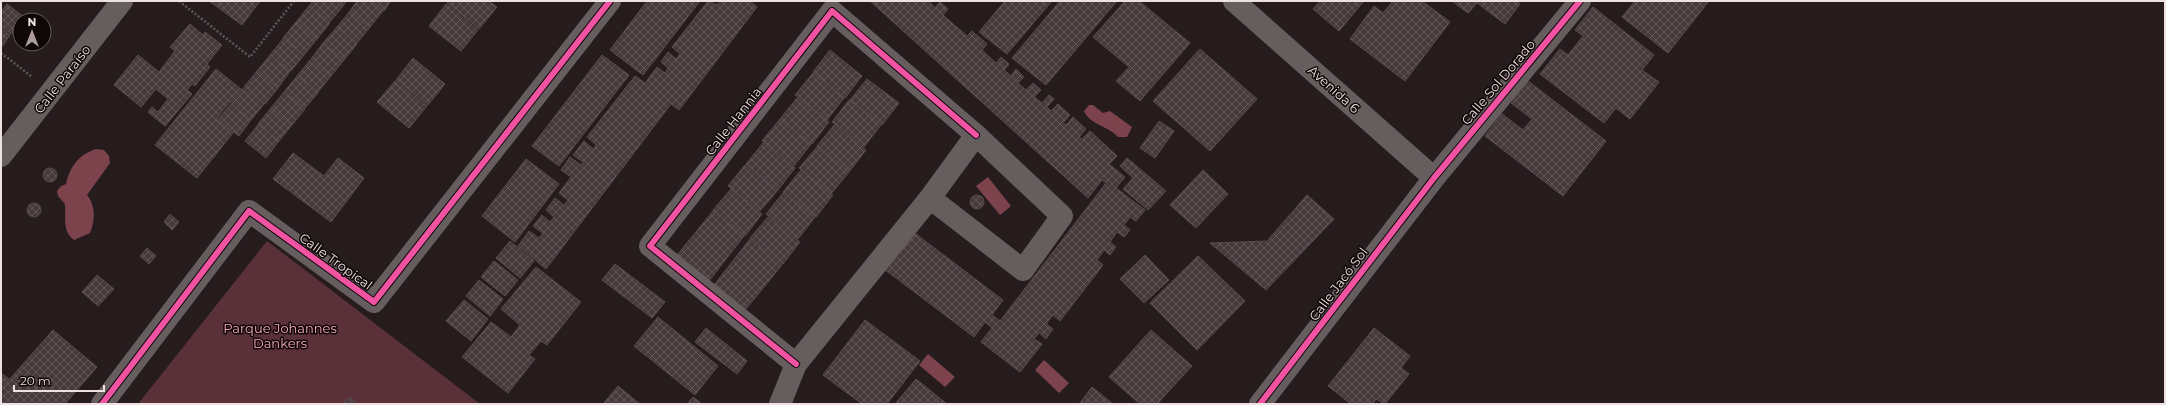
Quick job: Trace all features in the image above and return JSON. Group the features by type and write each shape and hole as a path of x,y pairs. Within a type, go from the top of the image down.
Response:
{"street":[{"name":"Calle Paraíso","path":"1,156 122,1"},
{"name":"Calle Tropical","path":"102,404 249,211 374,302 610,1"},
{"name":"Avenida 6","path":"1234,1 1434,178"},
{"name":"Calle Sol Dorado","path":"1434,178 1580,1"},
{"name":"Calle Hannia","path":"796,364 650,246 832,11 976,135 1062,216 1023,270 930,198"},
{"path":"780,404 796,364 930,198 976,135"},
{"name":"Calle Jacó Sol","path":"1260,404 1434,178"}],"path":[{"path":"179,1 250,57 294,1"},
{"path":"1,53 36,80"}],"green space":[{"name":"Parque Johannes Dankers","path":"267,241 480,404 138,404"}],"shaded area":[{"path":"1089,105 1093,105 1103,113 1110,111 1132,127 1127,137 1118,137 1114,133 1090,119 1084,111"},
{"path":"96,149 104,150 109,156 110,163 87,195 92,204 94,214 90,233 74,240 70,237 66,229 65,204 58,196 57,191 61,186 66,184 70,172 76,162 84,155"},
{"path":"988,177 1011,206 1000,215 976,186"},
{"path":"928,354 955,377 945,387 919,365"},
{"path":"1044,360 1069,383 1059,393 1035,370"}],"building":[{"path":"209,1 260,1 242,25"},
{"path":"313,1 336,1 343,6 330,22 309,6"},
{"path":"336,1 347,1 343,6"},
{"path":"357,1 370,1 383,11 370,27 350,11"},
{"path":"371,1 391,1 384,11"},
{"path":"449,1 489,1 497,7 479,29 447,3"},
{"path":"647,1 700,1 643,75 610,50"},
{"path":"708,1 717,5 720,1 750,1 757,7 679,110 671,104 546,269 518,246 529,231 539,238 543,233 533,226 542,215 550,222 554,217 546,210 555,198 564,205 568,200 559,193 571,177 561,170 570,157 581,165 583,162 573,155 584,141 593,149 596,145 587,137 635,76 645,83 657,67 665,73 668,68 661,62 668,52 676,59 680,54 672,47"},
{"path":"870,1 929,1 935,8 940,2 948,9 943,15 967,36 972,31 987,44 982,50 996,63 1001,57 1009,64 1004,70 1011,76 1016,69 1024,77 1018,83 1026,90 1033,83 1041,90 1034,97 1042,103 1049,95 1054,99 1047,107 1051,111 1058,104 1070,115 1063,123 1066,125 1073,117 1086,129 1079,137 1082,139 1090,131 1117,156 1109,164 1125,177 1116,188 1145,210 1136,221 1130,217 1124,225 1130,230 1124,237 1117,232 1110,242 1116,247 1110,255 1104,250 1097,260 1103,265 1060,321 1053,315 1046,324 1053,329 1046,339 1039,333 1034,339 1042,344 1020,372 981,342 992,328 985,322 974,337 884,269 912,231 1003,300 992,315 1000,321 1106,183 1102,180 1088,198"},
{"path":"1005,1 1052,1 1007,54 979,32"},
{"path":"1060,1 1117,1 1046,85 1012,58"},
{"path":"1125,1 1139,1 1190,43 1140,101 1116,81 1129,67 1093,37"},
{"path":"1320,1 1364,1 1339,31 1313,9"},
{"path":"1393,1 1422,1 1450,22 1405,81 1350,39 1374,6 1383,13"},
{"path":"1452,1 1515,1 1520,4 1505,24 1477,3 1468,13"},
{"path":"1635,1 1709,1 1668,53 1622,17"},
{"path":"7,4 17,12 12,12 11,34 1,26 1,12"},
{"path":"446,4 478,30 461,51 429,26"},
{"path":"309,6 330,23 317,39 296,22"},
{"path":"1593,7 1654,55 1642,70 1659,82 1630,119 1616,108 1604,123 1540,74 1560,49 1568,55 1583,36 1575,30"},
{"path":"350,11 370,27 357,43 337,27"},
{"path":"296,22 317,39 304,55 283,38"},
{"path":"190,24 203,35 205,32 222,45 207,64 210,67 195,86 192,84 187,90 192,94 165,126 148,112 152,107 158,112 168,99 156,89 141,107 114,85 138,55 159,72 175,51 170,47"},
{"path":"337,27 357,44 344,60 323,43"},
{"path":"1,28 10,35 1,48"},
{"path":"283,39 304,55 291,71 270,55"},
{"path":"323,43 344,60 331,76 311,59"},
{"path":"1200,49 1257,99 1210,151 1153,101"},
{"path":"830,50 862,76 845,98 813,72"},
{"path":"270,55 290,71 278,88 257,71"},
{"path":"602,55 629,75 559,166 532,146"},
{"path":"413,58 445,84 428,105 396,80"},
{"path":"310,60 331,76 318,92 297,76"},
{"path":"216,69 241,89 216,119 233,133 197,178 155,145"},
{"path":"257,71 278,88 265,104 244,87"},
{"path":"813,73 844,98 827,120 795,95"},
{"path":"297,76 318,93 305,108 284,92"},
{"path":"867,79 899,103 882,125 850,100"},
{"path":"395,81 427,106 409,128 377,102"},
{"path":"1528,81 1606,141 1563,196 1485,136 1502,114 1523,130 1532,119 1511,103"},
{"path":"243,88 264,104 251,120 231,103"},
{"path":"284,92 305,109 292,125 271,108"},
{"path":"797,98 829,122 812,144 780,119"},
{"path":"849,100 881,125 864,147 832,122"},
{"path":"231,104 251,120 239,136 217,120"},
{"path":"271,108 292,125 279,141 258,124"},
{"path":"780,119 811,144 794,166 762,141"},
{"path":"1159,121 1174,131 1155,158 1140,148"},
{"path":"258,125 279,141 266,158 245,141"},
{"path":"834,125 866,150 849,172 817,146"},
{"path":"763,143 795,168 778,190 746,164"},
{"path":"817,147 849,172 831,194 799,168"},
{"path":"293,153 324,176 338,158 364,178 331,222 273,179"},
{"path":"1127,158 1166,191 1148,210 1123,189 1133,178 1120,166"},
{"path":"526,159 559,184 515,242 482,216"},
{"path":"745,165 778,190 760,211 728,186"},
{"path":"50,168 55,170 57,175 55,180 50,182 45,180 43,175 45,170"},
{"path":"801,170 833,195 816,217 783,192"},
{"path":"1203,170 1228,194 1196,228 1170,205"},
{"path":"731,189 762,214 745,236 713,210"},
{"path":"783,193 815,217 798,239 766,214"},
{"path":"977,195 982,197 984,202 982,207 977,209 972,207 970,202 972,197"},
{"path":"1307,195 1334,219 1266,290 1210,243 1267,241"},
{"path":"34,203 39,205 41,210 39,215 34,217 29,215 27,210 29,205"},
{"path":"713,211 744,236 709,281 677,255"},
{"path":"170,214 179,222 172,230 164,222"},
{"path":"768,217 800,242 783,264 750,238"},
{"path":"750,239 782,265 746,309 714,285"},
{"path":"510,241 534,261 520,278 496,258"},
{"path":"147,248 156,256 149,264 140,256"},
{"path":"1145,255 1169,280 1144,303 1120,279"},
{"path":"1198,256 1245,301 1197,350 1150,303"},
{"path":"494,261 518,280 505,296 481,277"},
{"path":"615,264 665,302 652,318 602,280"},
{"path":"536,267 581,302 547,345 541,341 529,355 535,359 508,393 462,357 491,322 511,337 520,325 501,309"},
{"path":"97,275 114,289 98,306 82,292"},
{"path":"479,280 503,299 490,316 466,296"},
{"path":"464,300 488,319 471,341 446,321"},
{"path":"658,317 718,366 695,395 634,346"},
{"path":"865,320 920,361 887,404 862,404 823,375"},
{"path":"706,328 747,361 737,374 695,342"},
{"path":"1374,328 1410,356 1401,368 1409,374 1385,404 1376,399 1373,404 1351,404 1328,386"},
{"path":"53,330 97,367 65,404 1,404 1,389"},
{"path":"1151,330 1192,366 1157,404 1140,404 1109,377"},
{"path":"1,373 9,379 1,389"},
{"path":"916,379 947,404 895,404"},
{"path":"618,386 640,404 603,404"},
{"path":"1092,387 1113,404 1079,404"},
{"path":"350,397 356,404 343,404"},
{"path":"693,397 702,404 687,404"}],"cycle path":[{"path":"102,404 249,211 374,302 610,1"},
{"path":"1260,404 1434,178 1580,1"},
{"path":"796,364 650,246 832,11 976,135"}]}
